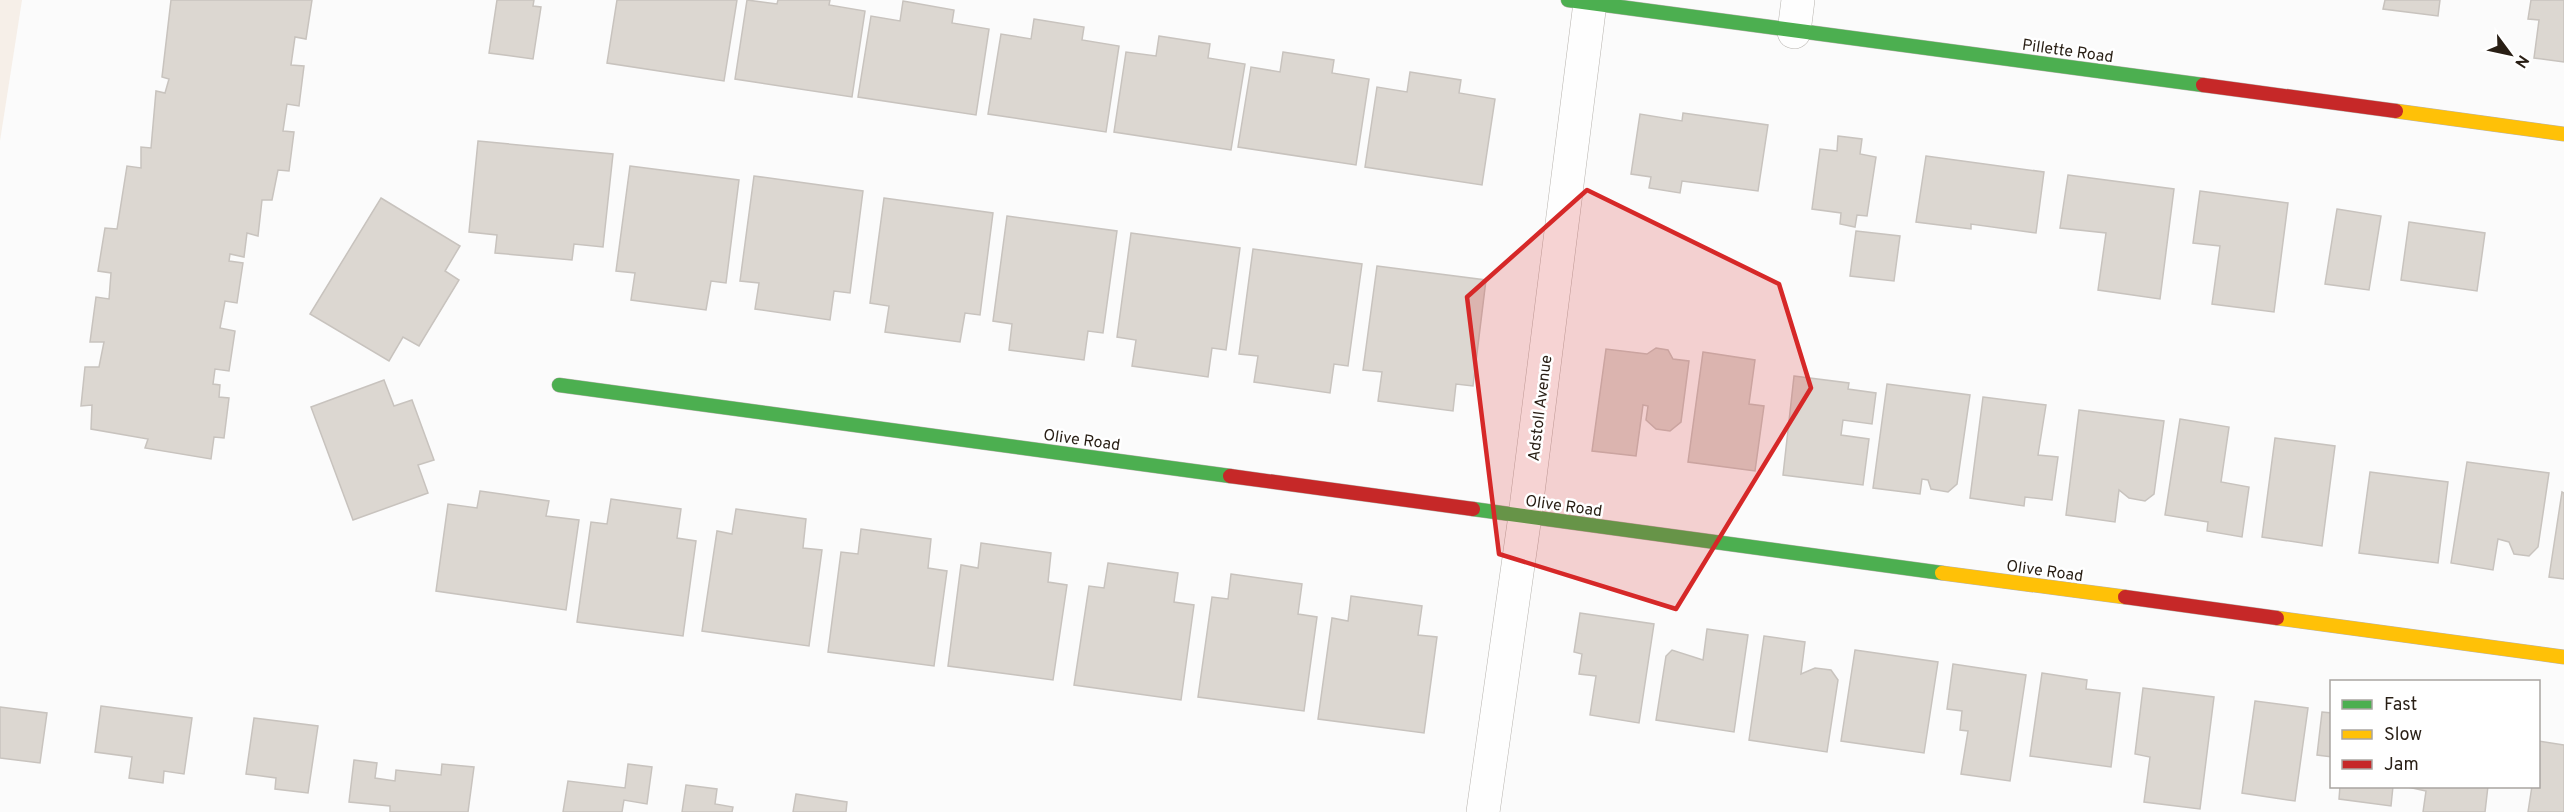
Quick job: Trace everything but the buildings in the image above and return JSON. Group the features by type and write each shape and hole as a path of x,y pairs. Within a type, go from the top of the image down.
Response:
{"street":[{"path":"1794,32 1798,0"},
{"name":"Pillette Road","path":"1579,2 2564,134"},
{"name":"Adstoll Avenue","path":"1483,812 1525,516 1579,2"},
{"name":"Olive Road","path":"559,385 2564,657"}],"highlighted area":[{"path":"1587,190 1779,284 1811,388 1676,609 1499,554 1467,297"}],"shaded area":[{"path":"0,0 22,0 0,141"}],"traffic: fast":[{"path":"1568,0 2203,85"},
{"path":"559,385 1230,476"},
{"path":"1473,509 1942,573"}],"traffic: slow":[{"path":"2396,111 2564,134"},
{"path":"1942,573 2125,597"},
{"path":"2277,618 2564,657"}],"traffic: jam":[{"path":"2203,85 2396,111"},
{"path":"1230,476 1473,509"},
{"path":"2125,597 2277,618"}]}
